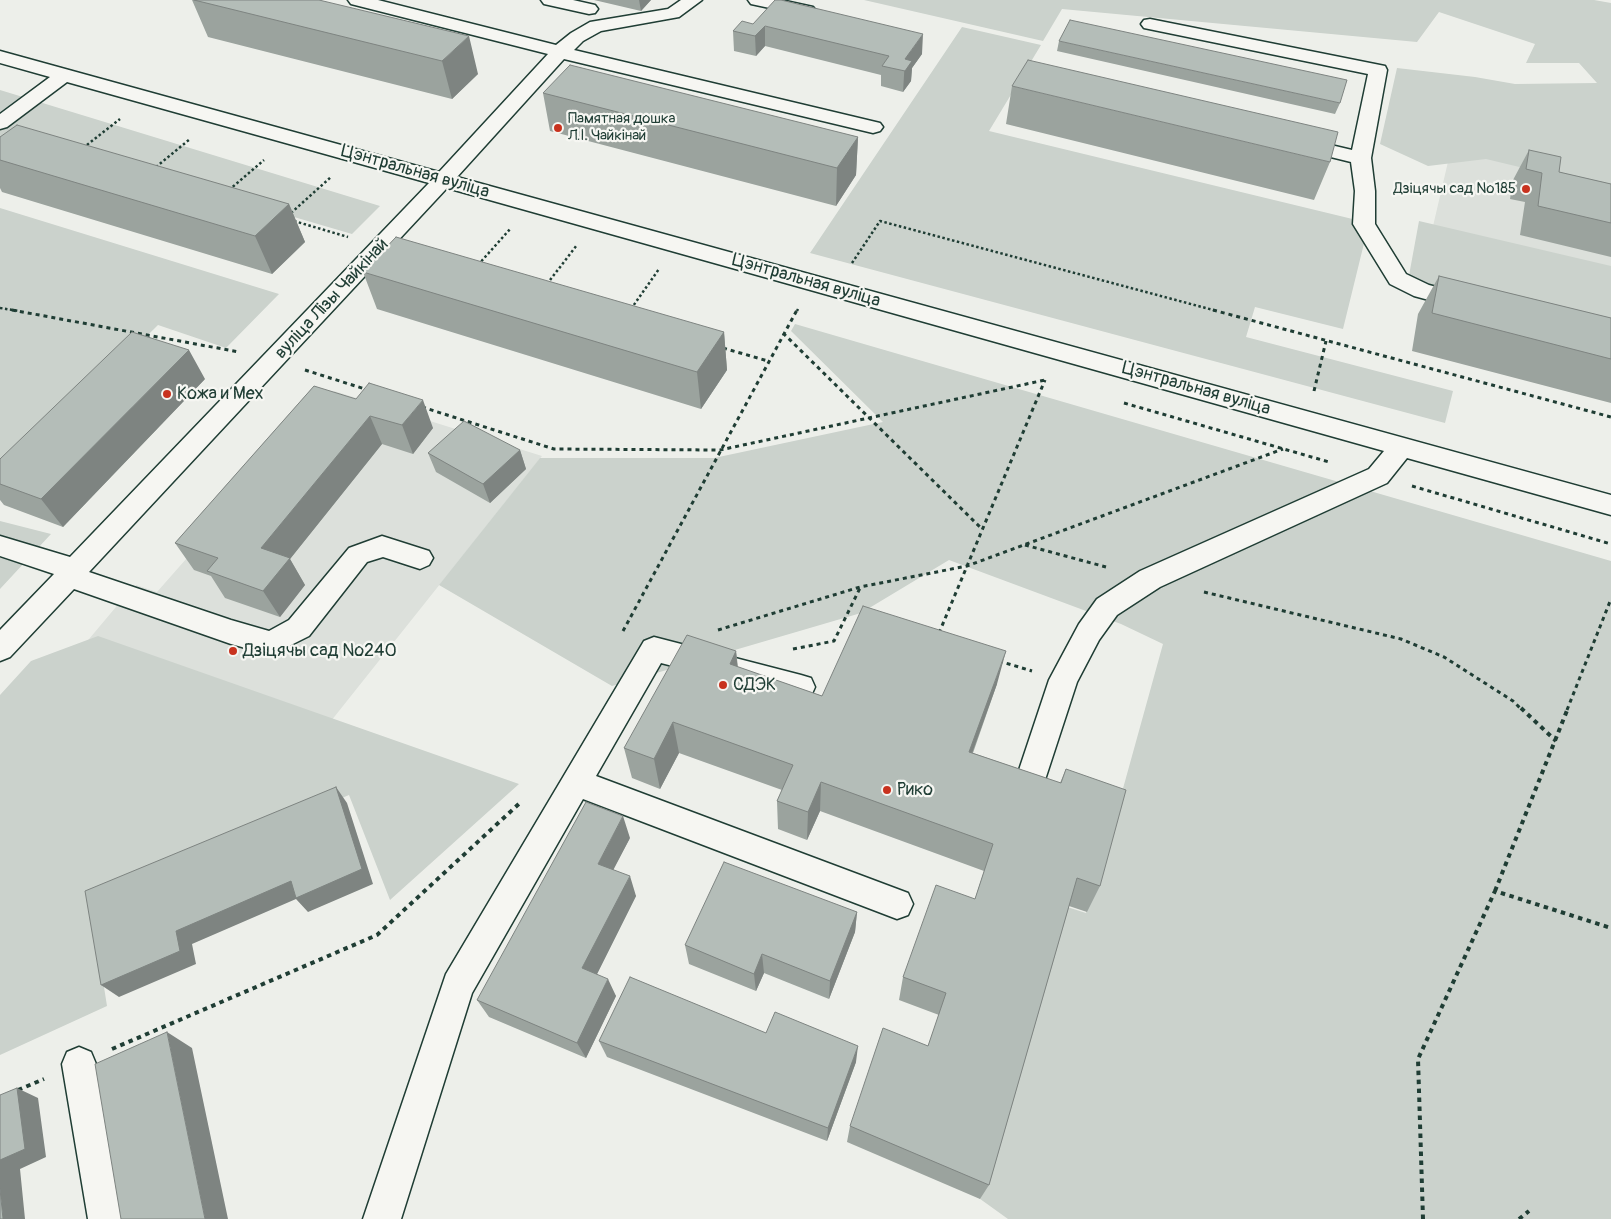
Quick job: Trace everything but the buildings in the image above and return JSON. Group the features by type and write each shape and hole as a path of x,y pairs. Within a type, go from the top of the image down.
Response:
{"street":[{"path":"357,0 560,52 873,127"},
{"path":"550,0 590,12"},
{"name":"вуліца Лізы Чайкінай","path":"0,649 443,180 560,52 577,37 590,12 673,13 693,0"},
{"path":"757,0 821,15"},
{"path":"1150,24 1378,70 1361,158 1365,191 1364,224 1398,280 1422,291 1488,307"},
{"name":"Цэнтральная вуліца","path":"0,57 1611,505"},
{"path":"0,123 64,75"},
{"path":"1275,138 1361,158"},
{"path":"1031,779 1063,680 1089,632 1107,607 1150,579 1378,476 1402,447"},
{"path":"0,546 231,632 271,642 299,628 358,555 382,546 420,558"},
{"path":"382,1219 458,986 654,649 801,687"},
{"path":"576,782 897,904"},
{"path":"78,1064 107,1219"}],"path":[{"path":"80,150 124,116"},
{"path":"151,171 193,137"},
{"path":"226,193 268,156"},
{"path":"285,218 332,176"},
{"path":"849,268 880,221 1611,417"},
{"path":"476,266 513,226"},
{"path":"545,286 577,245"},
{"path":"630,311 660,268"},
{"path":"0,308 244,353"},
{"path":"621,634 798,308"},
{"path":"783,333 982,529"},
{"path":"1313,395 1326,341"},
{"path":"300,368 375,392"},
{"path":"422,407 554,448 720,450 1045,380 936,642"},
{"path":"710,632 860,587 967,566 1284,449"},
{"path":"1024,545 1150,579 1401,639 1444,657 1513,701 1556,741"},
{"path":"788,650 834,641 860,587"},
{"path":"1423,1219 1418,1059 1495,891 1611,599"},
{"path":"990,659 1063,680"},
{"path":"9,1094 377,935 526,798"},
{"path":"1495,891 1611,928"},
{"path":"1519,1219 1529,1211"}],"shaded area":[{"path":"864,0 1594,0 1611,3 1611,189 1486,159 1428,166 1380,144 1397,68 1475,77 1515,84 1597,83 1579,63 1526,63 1535,44 1439,12 1417,42 1062,9 1043,41"},
{"path":"962,27 1041,45 989,131 1369,223 1343,329 1255,307 1246,337 1453,391 1445,423 810,253"},
{"path":"0,90 380,206 352,234 38,142 0,171"},
{"name":"Дзіцячы сад №185","path":"1461,106 1611,139 1611,282 1430,239"},
{"path":"0,208 279,294 226,348 158,325 0,482"},
{"path":"1419,221 1611,266 1611,332 1408,281"},
{"path":"795,324 1611,561 1611,1219 1008,1219 976,1196 1064,906 1086,913 1114,821 1163,644 1121,624 949,560 861,613 612,686 439,585 540,458 714,458 883,422 791,331"},
{"name":"Дзіцячы сад №240","path":"334,391 542,456 253,819 0,745 126,595 136,585 157,592"},
{"path":"0,521 51,534 0,589"},
{"path":"98,636 519,784 390,900 349,795 91,905 107,1006 0,1055 0,695 31,661"}],"place":[{"name":"Памятная дошка Л.І. Чайкінай","path":"558,128"},
{"name":"Дзіцячы сад №185","path":"1526,189"},
{"name":"Кожа и Мех","path":"167,394"},
{"name":"Дзіцячы сад №240","path":"233,651"},
{"name":"СДЭК","path":"723,685"},
{"name":"Рико","path":"887,790"}]}
